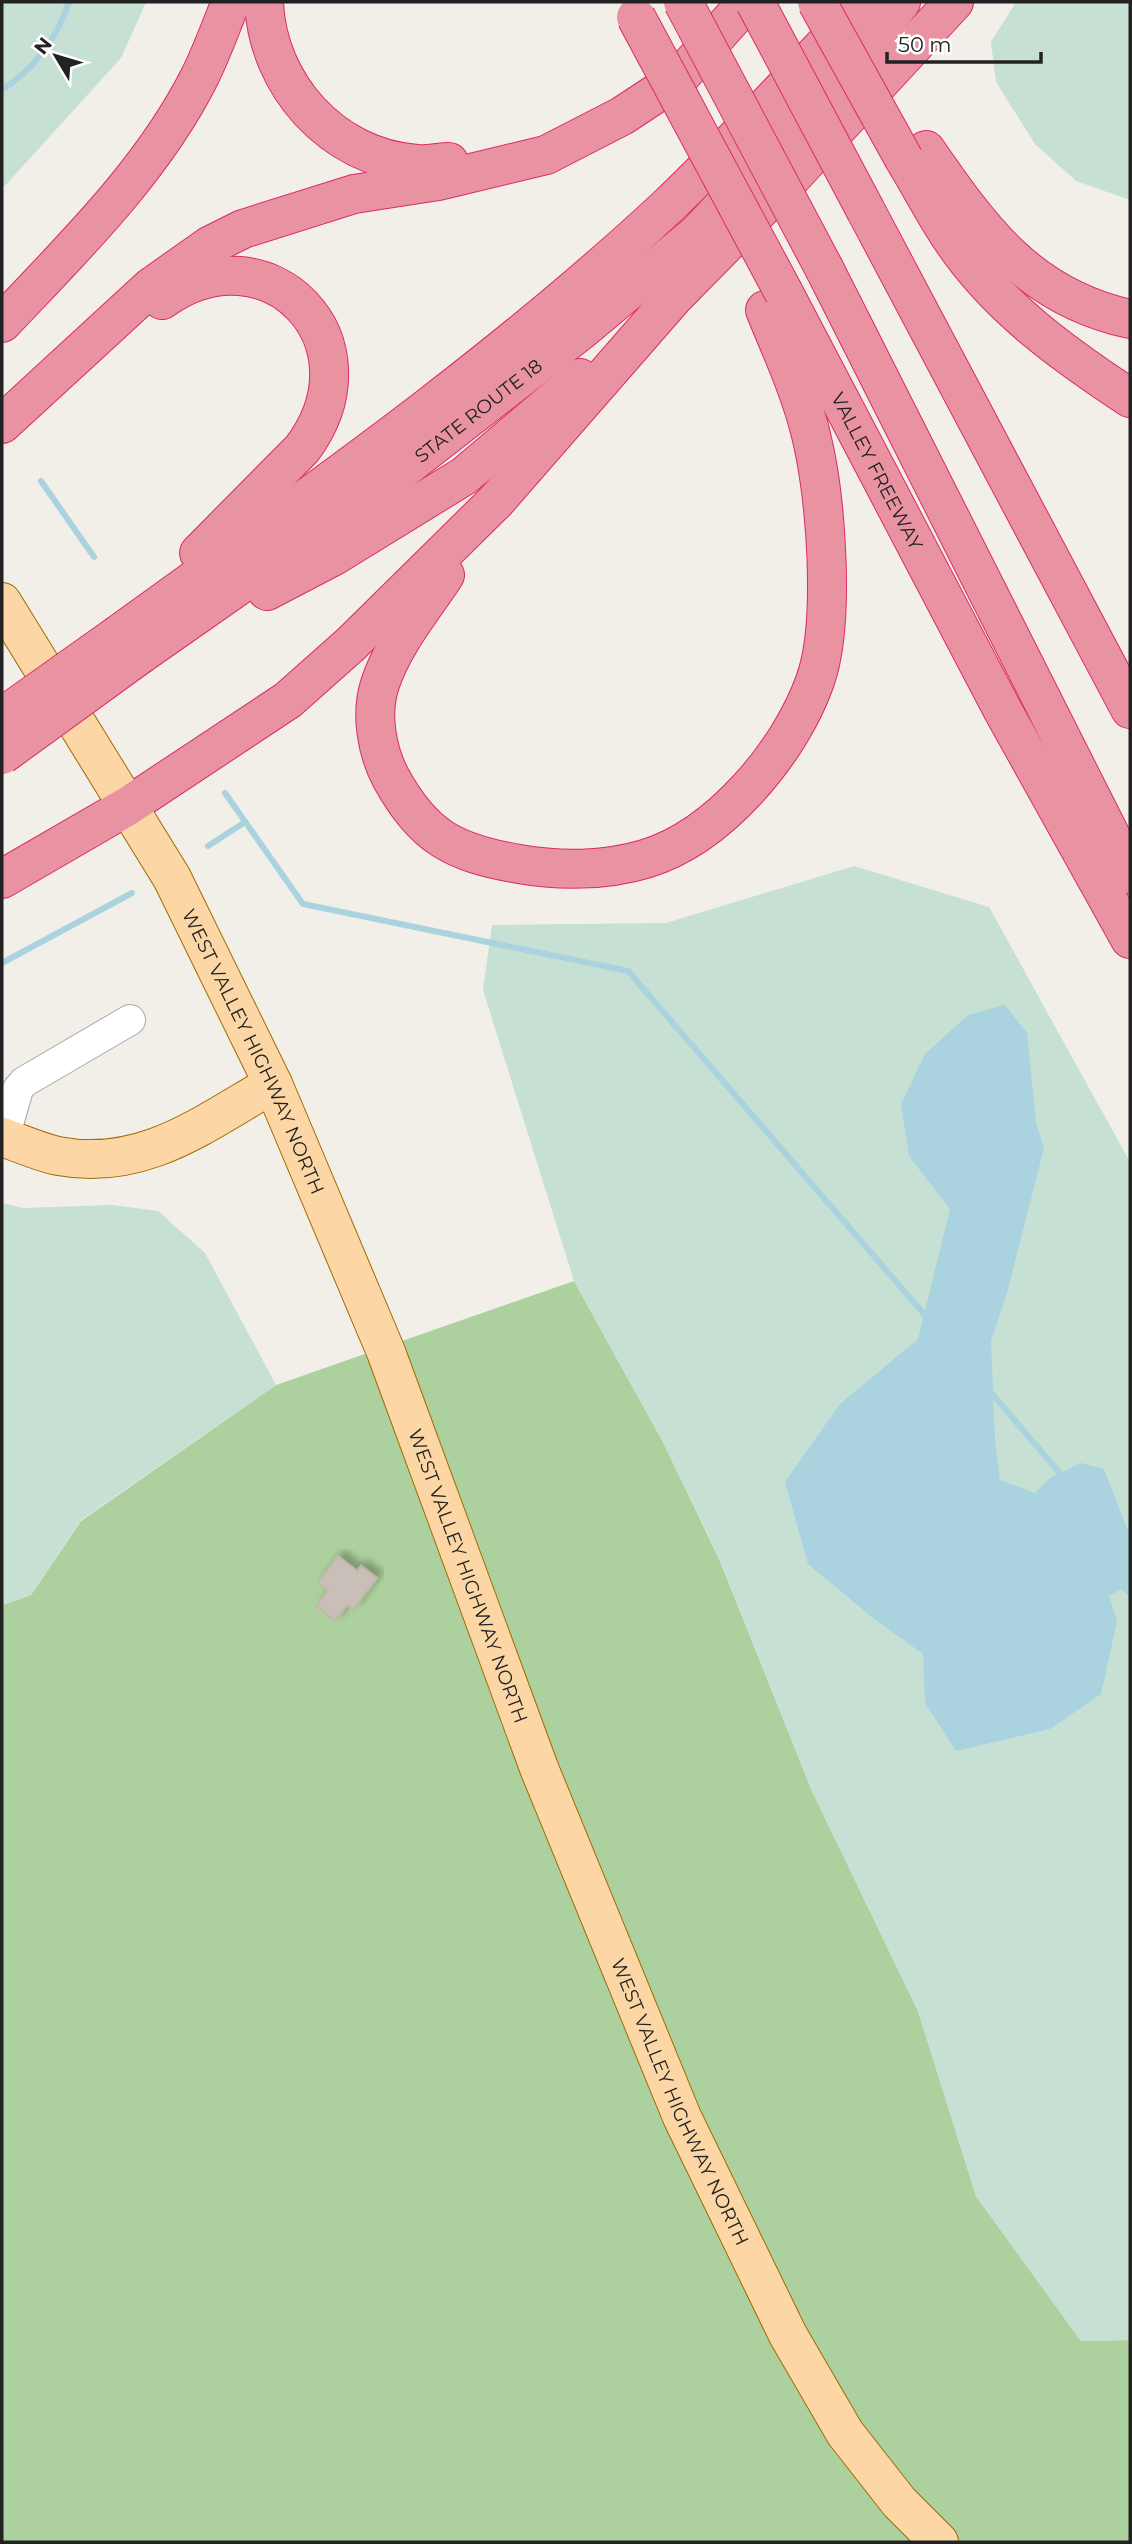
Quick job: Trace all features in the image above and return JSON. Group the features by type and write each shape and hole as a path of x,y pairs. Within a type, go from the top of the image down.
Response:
{"highway":[{"path":"2,323 118,196 160,142 200,77 232,2"},
{"path":"264,2 270,48 286,82 307,111 346,142 386,157 417,164 546,155"},
{"path":"683,2 825,270 1130,874"},
{"path":"2,424 178,265 243,229 354,194 438,181 546,155 622,116 678,79 747,2"},
{"path":"755,2 1130,709"},
{"path":"817,2 913,151 951,239 988,285 1069,358 1130,398"},
{"name":"STATE ROUTE 18","path":"2,755 130,644 544,314 670,204 839,30 860,2"},
{"name":"STATE ROUTE 18","path":"2,717 130,644 184,625 384,484 583,329 699,232 845,75 901,2"},
{"path":"903,54 942,2"},
{"path":"2,879 128,806 288,700 351,644 496,501 674,298 792,177 903,54 954,2"},
{"path":"496,501 399,642 379,685 376,708 379,756 403,800 422,822 443,841 478,857 541,868 607,866 646,859 716,820 776,757 816,680 826,617 827,578 811,435 775,302 710,152 629,7"},
{"path":"913,151 1034,279 1095,312 1130,319"},
{"path":"55,377 167,296 207,278 258,279 281,289 317,322 327,345 331,367 329,391 316,431 130,644"},
{"path":"184,625 258,596 334,556 464,476 674,298"},
{"name":"VALLEY FREEWAY","path":"775,302 1126,932"}],"main road":[{"name":"WEST VALLEY HIGHWAY NORTH","path":"2,602 128,806 204,938 273,1084 386,1352 540,1768 682,2117 788,2334 845,2433 899,2502 939,2542"},
{"path":"3,1138 56,1155 118,1159 171,1143 273,1084"}],"lane":[{"path":"3,1138 18,1089 24,1082 130,1020"}],"green space":[{"path":"2,2 146,2 121,58 2,189"},
{"path":"1016,2 1130,2 1130,200 1076,181 1035,144 996,82 991,42"},
{"path":"854,866 989,907 1130,1162 1130,2340 1081,2341 976,2196 918,2011 812,1791 720,1560 663,1442 574,1281 483,990 492,925 666,923"},
{"path":"2,1203 23,1208 112,1205 158,1211 205,1253 276,1385 81,1520 31,1595 2,1605"},
{"path":"574,1281 663,1442 720,1561 812,1791 918,2011 976,2196 1081,2341 1130,2340 1130,2542 2,2542 2,1605 31,1595 81,1521 276,1385"}],"water":[{"path":"1005,1005 1027,1033 1036,1122 1044,1148 1007,1293 991,1341 995,1439 1000,1480 1035,1493 1050,1478 1081,1463 1104,1469 1130,1536 1130,1597 1121,1589 1109,1596 1117,1621 1101,1694 1050,1729 956,1751 925,1703 923,1654 873,1618 808,1564 785,1482 840,1404 918,1339 950,1209 909,1156 901,1104 925,1054 968,1015"}],"building":[{"path":"338,1556 357,1571 361,1566 377,1578 353,1610 347,1605 335,1621 316,1606 328,1591 318,1583"}],"waterway":[{"path":"2,90 14,82 43,52 58,28 69,2"},
{"path":"41,481 94,557"},
{"path":"225,793 303,904 628,971 930,1321"},
{"path":"208,846 245,822"},
{"path":"2,963 132,893"},
{"path":"987,1388 1064,1478"}]}
